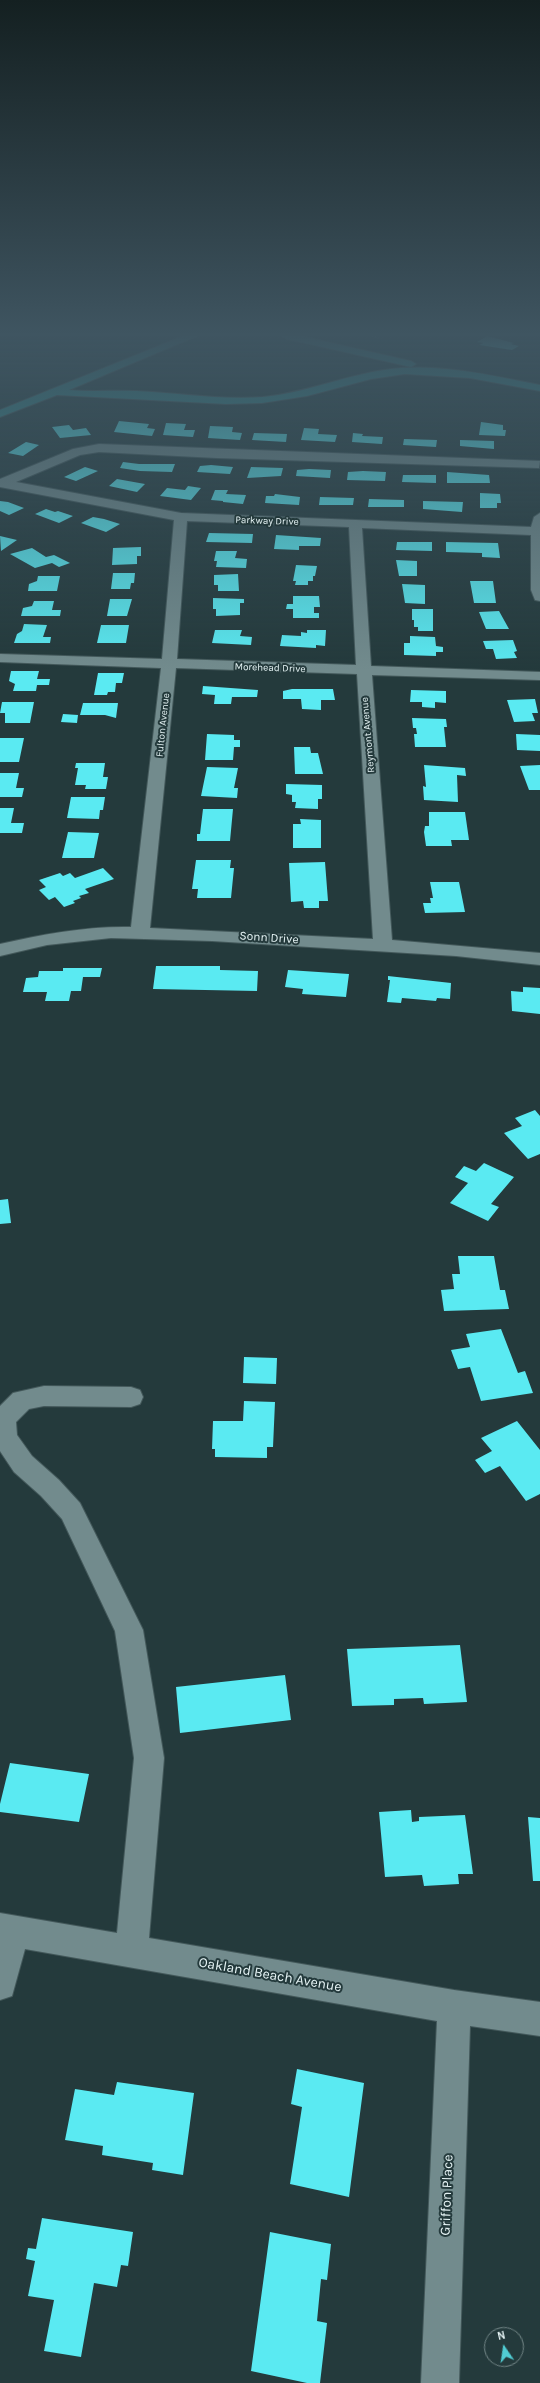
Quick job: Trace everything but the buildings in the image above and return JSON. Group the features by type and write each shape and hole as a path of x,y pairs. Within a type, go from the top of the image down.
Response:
{"street":[{"path":"1,484 77,452 99,448 225,455 540,464"},
{"path":"540,457 540,476"},
{"name":"Parkway Drive","path":"1,484 181,517 537,531"},
{"name":"Fulton Avenue","path":"140,933 169,664 181,517"},
{"path":"540,517 537,531 538,590 540,597"},
{"name":"Reymont Avenue","path":"355,524 362,671 370,746 383,946"},
{"name":"Morehead Drive","path":"0,658 540,676"},
{"name":"Sonn Drive","path":"0,950 47,939 111,932 383,946 540,959"},
{"path":"131,1398 44,1396 22,1400 2,1419 5,1437 23,1464 50,1488 71,1511 129,1630 149,1758 132,1951"},
{"path":"0,1984 7,1930"},
{"name":"Oakland Beach Avenue","path":"7,1930 454,2007 540,2019"},
{"name":"Griffon Place","path":"440,2383 454,2007"}]}
